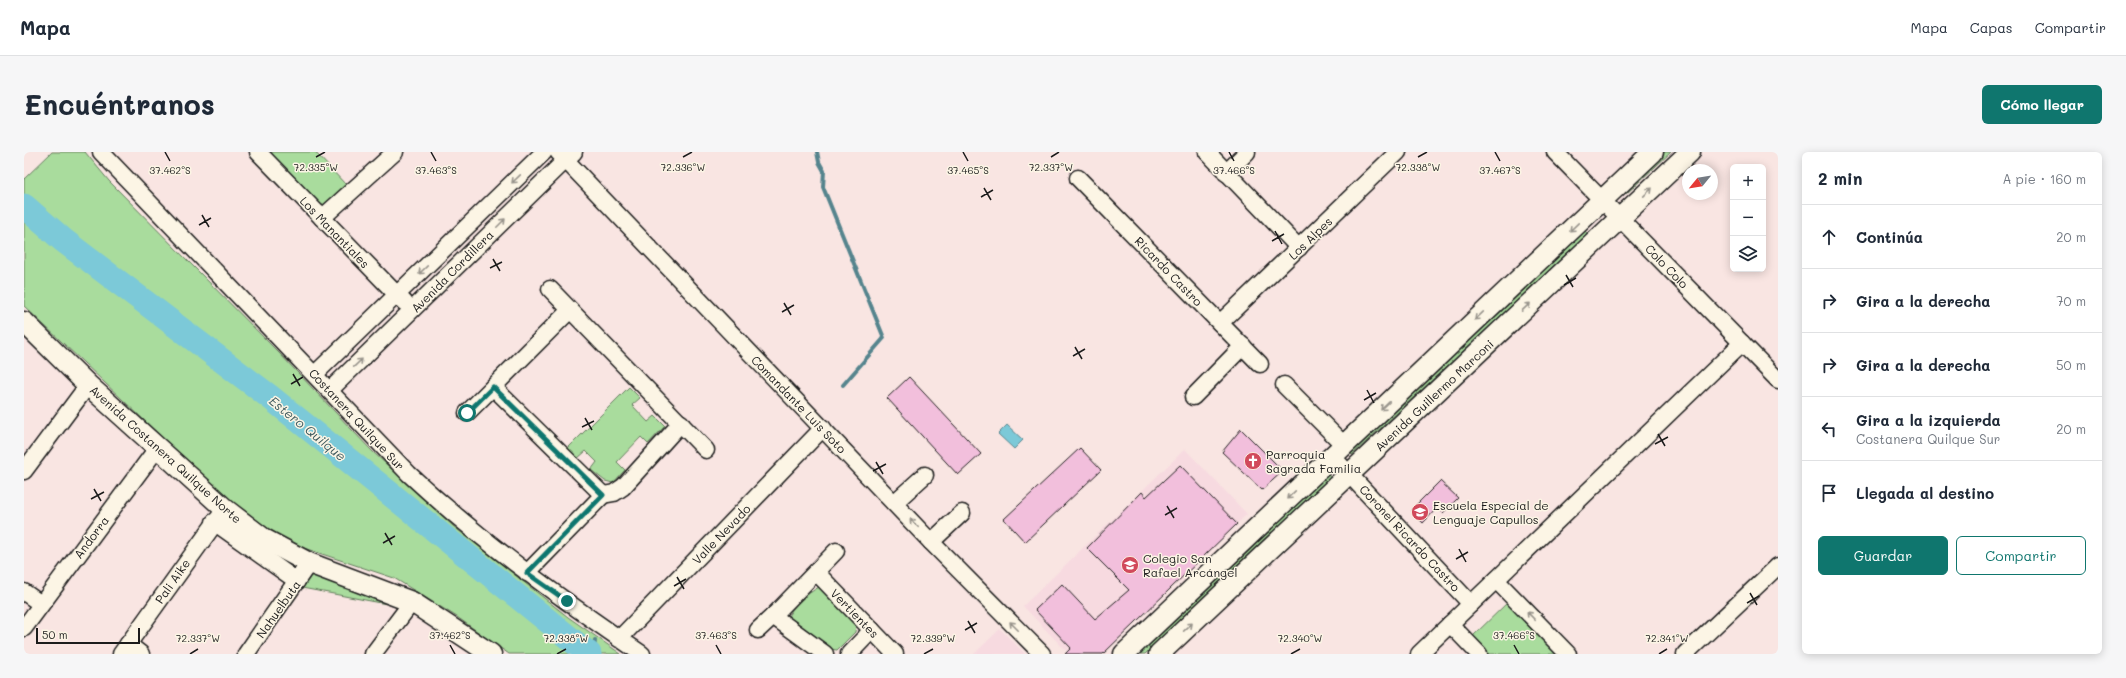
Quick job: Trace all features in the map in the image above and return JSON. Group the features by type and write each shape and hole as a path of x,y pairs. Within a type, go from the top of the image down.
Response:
{"main road":[{"name":"Avenida Guillermo Marconi","path":"1124,654 1653,152"},
{"name":"Avenida Guillermo Marconi","path":"1159,654 1690,152"},
{"name":"Avenida Costanera Quilque Norte","path":"24,322 88,385 158,447 219,516 309,563 412,602 490,654"}],"street":[{"name":"Los Manantiales","path":"258,152 412,311"},
{"path":"322,218 394,152"},
{"name":"Avenida Cordillera","path":"315,374 544,152"},
{"path":"1207,152 1300,248"},
{"path":"1226,172 1247,152"},
{"name":"Los Alpes","path":"1220,323 1300,248 1398,152"},
{"name":"Colo Colo","path":"1555,152 1778,380"},
{"name":"Costanera Quilque Sur","path":"106,154 409,474 437,500 527,573 642,654"},
{"name":"Avenida Cordillera","path":"330,390 412,311 566,155"},
{"name":"Comandante Luis Soto","path":"566,155 931,542 1042,654"},
{"name":"Ricardo Castro","path":"1078,178 1260,364"},
{"path":"550,289 706,450"},
{"path":"467,413 570,310"},
{"path":"1419,654 1742,343"},
{"path":"1193,397 1243,346"},
{"path":"24,471 88,385"},
{"name":"Coronel Ricardo Castro","path":"1284,385 1338,451 1350,474 1471,604"},
{"path":"493,387 603,495"},
{"path":"527,573 603,495 614,493 623,487 681,423"},
{"name":"Valle Nevado","path":"619,639 823,428"},
{"name":"Andorra","path":"24,628 158,447"},
{"path":"894,503 925,475"},
{"path":"931,542 962,513"},
{"name":"Avenida Costanera Quilque Norte","path":"219,516 297,581"},
{"name":"Pali Aike","path":"124,649 219,516"},
{"path":"758,630 836,551"},
{"name":"Nahuelbuta","path":"246,654 309,563"},
{"path":"1685,654 1778,566"},
{"name":"Vertientes","path":"816,572 895,654"},
{"path":"1496,580 1568,654"},
{"path":"24,592 41,604"},
{"path":"373,654 412,602"},
{"path":"772,616 825,654"},
{"path":"1450,624 1479,654"},
{"path":"848,654 872,630"},
{"path":"124,649 141,654"}],"shaded area":[{"name":"Colegio San Rafael Arcángel","path":"1185,449 1247,514 1103,654 1069,654 1023,606"},
{"path":"1000,629 1025,654 974,654"}],"green space":[{"path":"52,152 85,152 109,181 280,354 372,451 453,526 568,617 621,654 509,654 457,617 394,578 289,543 225,497 24,306 24,179"},
{"path":"266,152 315,152 347,186 322,211"},
{"path":"1661,152 1671,152 1626,194 1622,189"},
{"path":"1581,227 1588,234 1352,455 1347,449"},
{"path":"629,387 640,398 632,405 648,422 655,416 665,426 648,444 641,437 617,462 625,470 613,483 605,481 591,470 597,462 586,451 577,459 568,448"},
{"path":"1325,471 1331,478 1145,654 1133,654"},
{"path":"311,574 397,606 302,588"},
{"path":"819,587 856,626 855,632 837,650 829,649 787,619 789,614 800,601"},
{"path":"1510,600 1562,654 1488,654 1472,637"}],"water":[{"path":"1007,425 1023,440 1014,449 998,434"}],"building":[{"path":"909,377 981,454 958,475 887,398"},
{"name":"Parroquia Sagrada Familia","path":"1241,429 1283,471 1262,490 1222,452"},
{"path":"1080,448 1101,470 1025,542 1004,519"},
{"name":"Colegio San Rafael Arcángel","path":"1180,465 1237,524 1103,654 1065,654 1071,648 1035,610 1062,584 1095,619 1129,590 1087,548 1142,492 1146,497"},
{"path":"1440,481 1458,498 1443,513 1437,508 1423,523 1411,510"}],"waterway":[{"path":"817,152 819,162 824,171 823,187 884,338 843,385"},
{"name":"Estero Quilque","path":"24,206 63,240 270,397 589,654"},
{"path":"594,654 595,640"}],"place":[{"name":"Parroquia Sagrada Familia","path":"1253,461"},
{"name":"Escuela Especial de Lenguaje Capullos","path":"1420,512"},
{"name":"Colegio San Rafael Arcángel","path":"1130,565"}],"route":[{"path":"467,413 493,387 603,495 527,573 567,601"}]}
